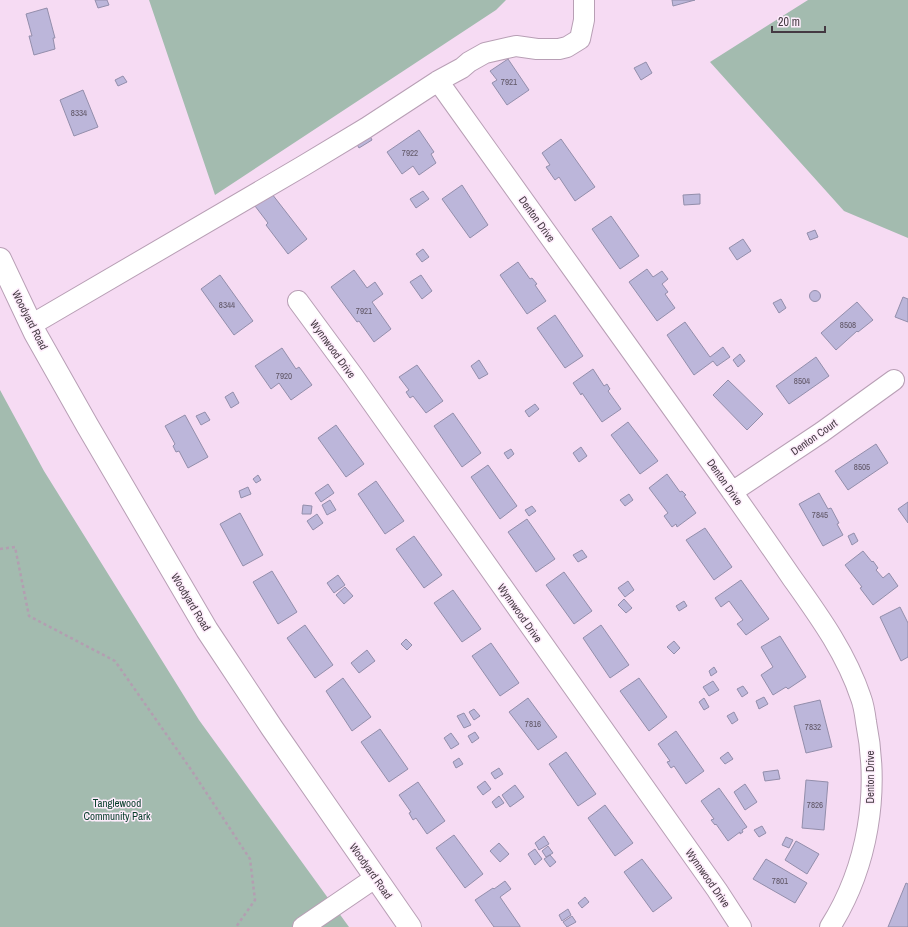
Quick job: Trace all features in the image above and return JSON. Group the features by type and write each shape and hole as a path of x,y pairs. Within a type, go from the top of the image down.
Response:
{"main road":[{"name":"Woodyard Road","path":"0,259 31,325 91,432 207,630 272,728 410,927"}],"street":[{"path":"31,325 303,166 485,53 516,46 537,49 567,48 580,39 584,20 584,0"},
{"name":"Denton Drive","path":"438,81 732,492 834,639 847,662 862,700 872,754 872,788 870,816 865,844 849,892 830,927"},
{"name":"Wynnwood Drive","path":"298,301 354,377 714,885 741,927"},
{"name":"Denton Court","path":"732,492 822,432 894,380"},
{"path":"303,927 375,878"}],"path":[{"path":"0,549 15,547 30,616 115,661 192,771 250,859 256,900 236,927"}],"green space":[{"path":"149,0 506,0 496,10 215,195"},
{"path":"808,0 908,0 908,238 844,211 710,62"},
{"name":"Tanglewood Community Park","path":"0,390 44,471 199,720 349,927 0,927"}],"building":[{"path":"95,0 107,0 109,5 98,8"},
{"path":"672,0 695,0 673,6"},
{"path":"47,8 55,38 53,38 55,49 34,55 29,36 32,36 26,14"},
{"path":"508,59 529,90 507,105 492,83 497,80 490,71"},
{"path":"646,62 652,73 641,80 634,68"},
{"path":"123,76 127,82 118,86 115,80"},
{"path":"83,90 98,127 74,136 60,100"},
{"path":"419,130 434,152 431,154 436,163 419,175 413,166 402,174 387,152"},
{"path":"368,132 372,140 359,148 355,141"},
{"path":"561,139 595,187 575,201 559,177 555,180 546,167 550,165 542,153"},
{"path":"462,185 488,225 470,238 442,199"},
{"path":"423,191 429,199 416,208 410,199"},
{"path":"272,194 307,239 288,254 266,225 268,223 255,206"},
{"path":"700,194 700,204 684,205 683,195"},
{"path":"611,216 639,256 620,269 592,229"},
{"path":"815,230 818,237 810,240 807,233"},
{"path":"743,239 751,251 737,260 729,248"},
{"path":"423,249 429,257 422,262 416,254"},
{"path":"518,262 530,279 532,278 537,284 535,285 546,301 527,314 500,275"},
{"path":"647,269 653,277 662,271 668,279 662,284 668,292 665,294 675,308 657,321 629,282"},
{"path":"354,270 367,288 375,282 383,294 372,302 391,329 374,342 331,287"},
{"path":"220,275 253,321 234,335 201,289"},
{"path":"421,275 432,291 422,299 410,282"},
{"path":"815,290 819,292 821,296 819,300 815,302 811,300 809,296 811,292"},
{"path":"903,297 908,299 908,322 895,317"},
{"path":"781,299 786,308 779,313 773,303"},
{"path":"857,302 873,320 858,332 857,331 836,350 821,333"},
{"path":"555,315 583,356 565,368 537,328"},
{"path":"685,322 710,357 723,347 730,357 717,366 713,361 694,375 667,335"},
{"path":"282,348 296,369 299,367 312,385 291,400 279,383 271,389 255,366"},
{"path":"740,354 745,361 738,367 733,360"},
{"path":"816,357 829,376 789,404 776,386"},
{"path":"479,360 488,374 479,379 471,366"},
{"path":"417,365 443,401 426,413 413,396 410,398 406,392 409,390 399,377"},
{"path":"593,369 604,386 607,384 610,389 608,391 621,409 602,422 582,393 581,395 573,383"},
{"path":"728,380 763,414 747,430 713,395"},
{"path":"233,392 239,403 231,408 225,397"},
{"path":"535,404 539,409 529,417 525,411"},
{"path":"205,412 210,420 201,425 196,416"},
{"path":"453,413 481,453 462,467 434,426"},
{"path":"185,415 208,457 188,468 179,451 176,452 173,446 175,444 165,426"},
{"path":"628,422 658,461 640,474 611,435"},
{"path":"336,425 364,464 346,477 318,438"},
{"path":"876,444 888,463 848,490 835,471"},
{"path":"581,447 587,456 579,462 573,453"},
{"path":"511,449 514,454 508,459 504,453"},
{"path":"488,465 517,506 500,519 471,477"},
{"path":"667,474 680,492 682,491 686,495 684,496 696,513 677,527 676,524 672,527 664,516 668,513 649,488"},
{"path":"258,475 261,480 256,483 253,479"},
{"path":"376,481 404,521 385,534 358,494"},
{"path":"328,484 334,493 321,502 315,493"},
{"path":"248,487 251,494 241,498 239,491"},
{"path":"819,493 828,509 831,508 839,523 837,524 843,535 823,546 799,504"},
{"path":"629,494 633,500 625,506 620,500"},
{"path":"330,500 336,510 327,515 322,505"},
{"path":"908,502 908,523 898,509"},
{"path":"303,505 312,506 311,514 302,514"},
{"path":"532,506 536,511 529,516 525,510"},
{"path":"240,513 263,555 243,566 220,524"},
{"path":"317,514 323,523 313,530 307,521"},
{"path":"527,519 555,559 536,572 508,532"},
{"path":"705,528 732,567 714,580 686,540"},
{"path":"854,533 858,541 852,545 848,536"},
{"path":"414,536 442,575 424,588 396,549"},
{"path":"582,550 587,557 578,562 573,555"},
{"path":"863,551 872,562 873,561 878,568 876,570 883,578 889,573 898,586 873,605 860,588 862,587 845,565"},
{"path":"272,571 297,612 278,624 253,582"},
{"path":"564,572 592,611 574,624 546,585"},
{"path":"338,575 345,585 334,593 327,583"},
{"path":"741,580 769,619 746,635 737,624 743,620 729,601 721,607 715,598"},
{"path":"628,581 634,590 625,597 618,588"},
{"path":"345,587 353,596 344,604 336,595"},
{"path":"453,590 481,629 462,642 434,603"},
{"path":"624,599 632,608 626,613 618,605"},
{"path":"684,601 687,606 679,611 676,606"},
{"path":"900,607 908,623 908,657 901,661 880,617"},
{"path":"305,625 333,665 315,678 287,638"},
{"path":"601,625 629,665 610,678 583,638"},
{"path":"780,636 806,677 788,689 786,687 773,695 761,675 773,667 761,647"},
{"path":"406,639 412,645 407,650 401,644"},
{"path":"674,641 680,648 674,654 667,647"},
{"path":"491,643 519,683 500,696 472,656"},
{"path":"367,650 375,661 359,673 351,663"},
{"path":"714,667 717,672 711,676 709,671"},
{"path":"343,678 371,717 352,731 326,691"},
{"path":"639,678 667,717 649,731 620,691"},
{"path":"713,681 719,690 709,696 703,687"},
{"path":"743,686 748,693 742,697 737,689"},
{"path":"764,697 768,704 759,709 756,701"},
{"path":"528,698 557,737 538,750 509,712"},
{"path":"704,698 709,707 704,710 699,702"},
{"path":"820,700 832,747 806,753 794,706"},
{"path":"474,709 480,716 474,720 469,712"},
{"path":"734,712 738,720 732,724 727,716"},
{"path":"464,713 471,725 464,728 457,716"},
{"path":"380,729 408,769 389,782 361,742"},
{"path":"676,731 704,771 686,784 674,766 671,768 667,762 670,761 658,744"},
{"path":"475,732 479,738 472,743 468,736"},
{"path":"451,733 459,744 451,749 444,738"},
{"path":"566,752 596,794 578,806 549,764"},
{"path":"728,752 733,759 725,764 720,758"},
{"path":"459,758 463,764 456,768 453,762"},
{"path":"499,768 503,774 495,779 491,773"},
{"path":"778,770 780,779 765,781 763,772"},
{"path":"806,780 828,782 824,830 802,828"},
{"path":"485,781 491,789 483,795 477,787"},
{"path":"418,782 445,821 427,834 416,818 413,820 409,813 411,812 399,795"},
{"path":"745,784 757,802 745,810 734,792"},
{"path":"515,785 524,797 510,807 502,795"},
{"path":"719,788 747,827 742,830 743,832 740,834 740,832 728,841 716,824 715,825 711,820 714,819 701,801"},
{"path":"499,796 504,803 496,808 492,802"},
{"path":"605,805 633,843 615,856 588,818"},
{"path":"762,826 766,833 759,837 754,830"},
{"path":"454,835 483,874 465,888 436,848"},
{"path":"544,836 549,844 539,850 535,843"},
{"path":"786,837 793,840 789,848 782,845"},
{"path":"796,841 819,854 807,874 785,860"},
{"path":"499,843 509,854 500,862 490,851"},
{"path":"548,846 553,853 546,857 542,851"},
{"path":"535,849 542,859 535,865 528,854"},
{"path":"550,855 556,862 550,867 544,859"},
{"path":"642,859 672,898 653,912 624,872"},
{"path":"766,859 807,883 795,903 753,879"},
{"path":"505,881 511,889 500,897 520,927 494,927 475,900"},
{"path":"906,883 908,884 908,927 888,927"},
{"path":"585,897 589,902 582,908 578,903"},
{"path":"568,909 571,915 562,921 559,915"},
{"path":"572,916 576,922 567,927 563,922"}]}
